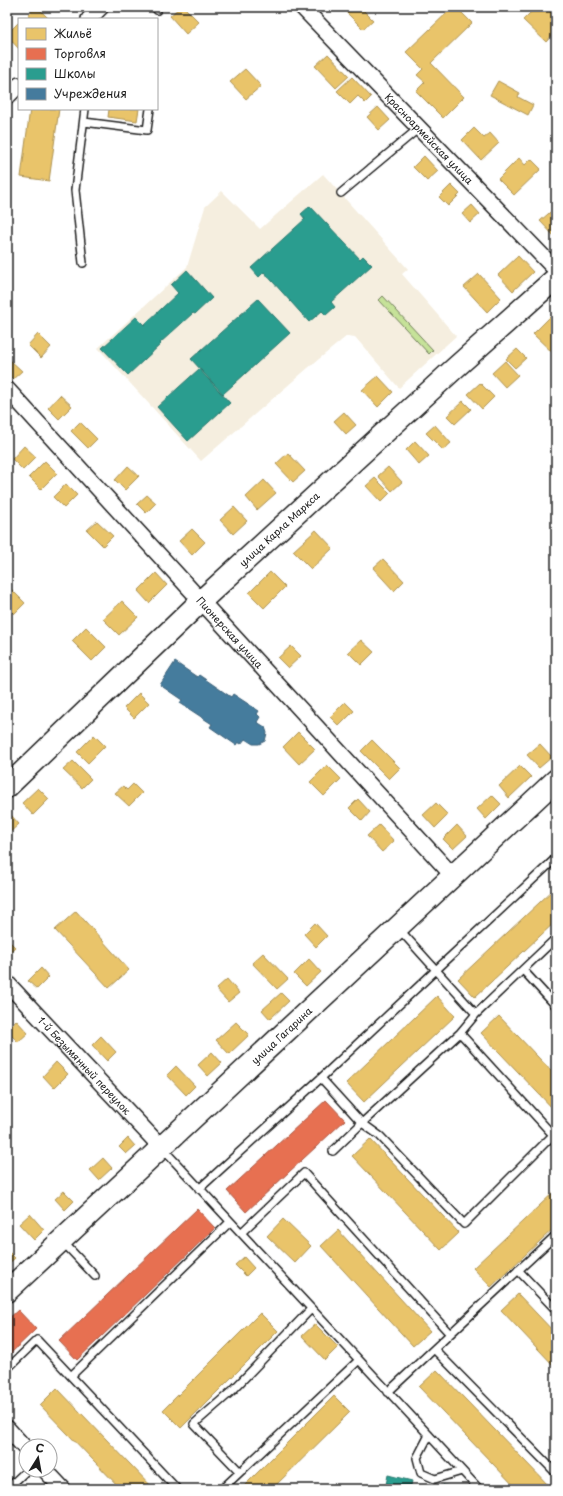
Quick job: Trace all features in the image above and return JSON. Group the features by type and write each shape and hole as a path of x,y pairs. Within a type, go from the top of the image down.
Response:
{"main road":[{"name":"улица Карла Маркса","path":"7,787 201,601 455,368 556,278"},
{"name":"улица Гагарина","path":"7,1291 556,780"}],"street":[{"path":"90,18 101,7"},
{"name":"Красноармейская улица","path":"302,7 556,270"},
{"path":"7,97 18,87"},
{"name":"Пионерская улица","path":"7,389 452,876"},
{"name":"1-й Безымянный переулок","path":"7,983 161,1147"},
{"path":"7,1428 18,1440"},
{"path":"53,1478 63,1489"}],"lane":[{"path":"83,263 75,190 85,110"},
{"path":"84,122 147,130 150,110"},
{"path":"341,193 419,128"},
{"path":"199,1189 321,1078 556,858"},
{"path":"398,927 476,1014"},
{"path":"333,1151 460,1032 476,1014 556,938"},
{"path":"524,970 556,1006"},
{"path":"321,1078 362,1123 380,1136 464,1224 553,1135 460,1032"},
{"path":"161,1147 479,1489"},
{"path":"241,1233 304,1173 450,1334"},
{"path":"71,1376 230,1222"},
{"path":"388,1392 556,1235"},
{"path":"61,1241 95,1276"},
{"path":"518,1270 556,1310"},
{"path":"240,1472 194,1424 233,1390 312,1309"},
{"path":"7,1369 37,1340 177,1489"},
{"path":"434,1349 556,1473"},
{"path":"222,1489 359,1360"},
{"path":"429,1435 417,1458 421,1473 435,1479 462,1471"},
{"path":"7,1489 19,1478"}],"shaded area":[{"path":"323,174 408,269 402,274 456,336 399,388 355,337 347,336 201,461 98,348 187,267 205,207 222,191 260,229"}],"green space":[{"path":"383,296 433,350 429,354 379,300"}],"building: Жильё":[{"path":"37,7 48,18 31,18 28,15"},
{"path":"180,7 184,7 199,22 186,34 170,16"},
{"path":"341,7 360,7 373,20 363,29"},
{"path":"453,7 456,7 472,23 431,63 464,97 443,118 416,91 425,82 417,75 423,69 406,52"},
{"path":"536,7 556,7 556,31 546,42 523,20"},
{"path":"18,23 18,48 7,36 7,34"},
{"path":"328,54 349,76 336,88 315,66"},
{"path":"245,69 261,86 246,99 230,82"},
{"path":"352,77 371,97 365,103 358,96 350,104 337,91"},
{"path":"498,81 520,93 518,97 533,105 528,115 490,95"},
{"path":"378,107 390,120 379,130 367,117"},
{"path":"30,110 59,110 49,181 21,177"},
{"path":"109,110 139,110 137,121 108,117"},
{"path":"474,128 484,138 490,133 499,143 481,160 462,140"},
{"path":"424,156 438,171 427,181 413,167"},
{"path":"519,158 525,165 531,159 541,169 514,195 498,179"},
{"path":"451,185 460,194 448,206 439,197"},
{"path":"472,205 480,214 470,223 462,214"},
{"path":"556,207 556,238 540,221"},
{"path":"518,256 533,272 513,291 498,275"},
{"path":"479,274 501,298 487,312 464,287"},
{"path":"556,311 556,356 533,334"},
{"path":"38,334 51,347 41,358 28,345"},
{"path":"517,349 526,358 515,368 506,359"},
{"path":"10,360 22,371 13,379 7,373 7,363"},
{"path":"505,361 518,375 505,387 492,373"},
{"path":"378,376 393,392 378,407 362,390"},
{"path":"480,383 494,397 482,409 468,394"},
{"path":"60,395 72,406 59,419 48,408"},
{"path":"463,401 471,409 455,424 447,416"},
{"path":"344,412 356,425 346,434 334,421"},
{"path":"80,422 97,439 88,448 71,431"},
{"path":"435,425 451,443 443,450 426,433"},
{"path":"415,441 429,456 419,465 406,450"},
{"path":"24,446 36,457 23,470 12,459"},
{"path":"288,453 305,471 293,482 276,464"},
{"path":"45,461 57,473 41,489 29,477"},
{"path":"128,466 139,476 125,490 115,480"},
{"path":"388,467 402,482 392,491 378,476"},
{"path":"375,478 390,493 381,502 366,486"},
{"path":"264,480 276,493 257,510 246,497"},
{"path":"66,484 77,495 64,508 53,497"},
{"path":"147,495 156,503 146,513 137,504"},
{"path":"234,507 247,521 233,534 220,520"},
{"path":"97,521 113,536 103,546 87,530"},
{"path":"192,529 205,542 192,555 179,541"},
{"path":"316,530 333,548 311,569 293,551"},
{"path":"383,559 404,581 394,591 373,568"},
{"path":"270,572 285,587 264,608 249,593"},
{"path":"156,573 167,585 149,603 138,591"},
{"path":"11,589 25,603 14,614 7,607 7,592"},
{"path":"122,601 138,617 119,635 103,619"},
{"path":"86,627 106,647 92,661 72,641"},
{"path":"361,640 374,652 361,665 348,652"},
{"path":"291,646 301,656 288,668 278,658"},
{"path":"139,693 149,703 134,718 124,708"},
{"path":"345,702 354,711 339,726 330,717"},
{"path":"298,732 315,749 299,764 283,747"},
{"path":"94,735 105,746 88,763 77,752"},
{"path":"372,740 400,768 389,779 361,751"},
{"path":"540,744 552,757 539,768 527,755"},
{"path":"73,761 91,779 82,788 63,770"},
{"path":"327,765 341,779 324,796 310,782"},
{"path":"520,766 531,777 509,798 499,786"},
{"path":"133,784 142,793 129,806 115,793 123,786 127,790"},
{"path":"38,788 49,799 33,815 22,803"},
{"path":"492,795 501,804 486,819 477,809"},
{"path":"358,799 370,812 362,821 349,808"},
{"path":"436,803 448,815 435,828 423,815"},
{"path":"10,814 19,824 7,835 7,818"},
{"path":"379,825 394,841 382,852 367,836"},
{"path":"457,825 467,836 453,849 443,839"},
{"path":"556,887 556,921 475,997 458,979"},
{"path":"76,911 129,970 109,988 55,930"},
{"path":"315,923 327,936 316,947 304,934"},
{"path":"7,939 15,947 7,954"},
{"path":"263,953 288,979 277,989 252,963"},
{"path":"309,959 321,972 306,986 294,974"},
{"path":"41,968 49,977 37,989 28,981"},
{"path":"227,979 239,993 228,1002 216,989"},
{"path":"281,993 289,1001 270,1019 262,1010"},
{"path":"437,996 455,1016 364,1102 346,1083"},
{"path":"499,1016 556,1076 556,1112 481,1033"},
{"path":"16,1020 28,1033 18,1042 7,1031 7,1029"},
{"path":"236,1022 249,1035 229,1054 216,1040"},
{"path":"101,1036 116,1052 107,1061 92,1045"},
{"path":"212,1052 222,1063 208,1076 198,1065"},
{"path":"56,1062 68,1074 54,1088 43,1076"},
{"path":"176,1066 195,1086 186,1095 167,1075"},
{"path":"128,1138 135,1146 126,1154 119,1147"},
{"path":"370,1139 459,1233 441,1250 352,1156"},
{"path":"103,1158 112,1168 99,1180 90,1170"},
{"path":"556,1190 556,1226 491,1287 473,1268"},
{"path":"64,1191 74,1201 65,1210 55,1199"},
{"path":"30,1214 44,1230 34,1240 19,1224"},
{"path":"283,1219 311,1246 295,1263 267,1236"},
{"path":"338,1230 430,1331 413,1346 321,1246"},
{"path":"7,1250 15,1258 7,1265"},
{"path":"244,1257 254,1268 246,1276 235,1265"},
{"path":"518,1294 556,1334 556,1368 501,1310"},
{"path":"260,1313 278,1331 181,1428 163,1410"},
{"path":"315,1324 338,1347 325,1360 302,1336"},
{"path":"437,1370 552,1489 517,1489 419,1387"},
{"path":"57,1388 154,1489 121,1489 40,1405"},
{"path":"334,1396 350,1412 272,1489 241,1489"}],"building: Торговля":[{"path":"326,1100 345,1120 246,1212 227,1191"},
{"path":"197,1209 215,1228 77,1360 59,1341"},
{"path":"18,1310 36,1329 9,1355 7,1353 7,1320"}],"building: Школы":[{"path":"310,206 360,259 363,256 372,265 331,302 335,307 326,315 322,311 309,322 264,272 259,277 251,268 305,219 301,214"},
{"path":"187,270 212,298 160,343 161,344 128,375 102,348 136,317 144,325 178,293 171,285"},
{"path":"258,299 290,333 223,394 191,359"},
{"path":"199,369 230,403 188,441 157,407"},
{"path":"388,1475 412,1481 410,1489 385,1489"},
{"path":"443,1485 457,1489 442,1489"}],"building: Учреждения":[{"path":"175,662 197,677 199,675 231,697 233,694 259,711 257,714 260,717 257,722 265,727 267,733 265,741 259,744 253,744 245,739 241,744 238,742 236,745 210,727 212,724 180,703 182,700 160,685"}]}
